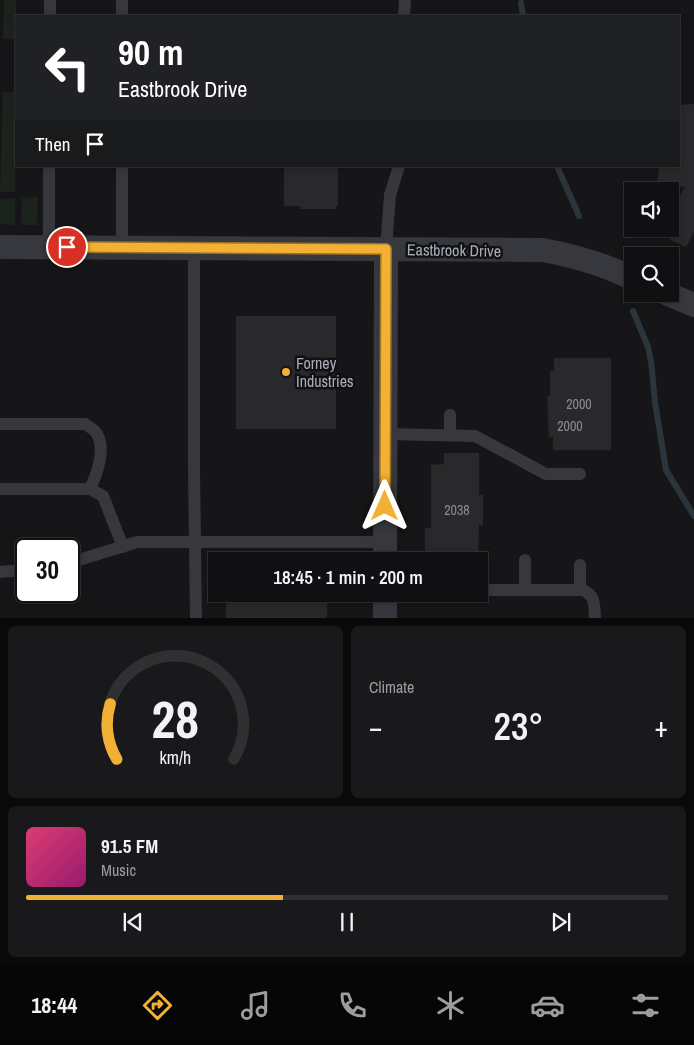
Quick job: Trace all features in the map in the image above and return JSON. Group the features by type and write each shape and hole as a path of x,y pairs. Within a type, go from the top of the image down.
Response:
{"street":[{"name":"Eastbrook Drive","path":"0,247 543,250 577,256 608,266 624,274"},
{"path":"385,551 386,249"},
{"path":"679,299 694,305"},
{"path":"385,602 385,618"}],"lane":[{"path":"50,0 50,15"},
{"path":"122,0 122,15"},
{"path":"404,15 405,0"},
{"path":"49,167 49,247"},
{"path":"122,167 122,247"},
{"path":"386,249 390,195 399,167"},
{"path":"194,248 196,618"},
{"path":"450,415 450,435"},
{"path":"0,424 85,424 97,434 100,452 98,471 90,489"},
{"path":"385,434 475,436 546,474 580,474"},
{"path":"0,489 90,489 103,496 123,547"},
{"path":"80,560 137,542 196,542 385,551"},
{"path":"525,560 525,590"},
{"path":"580,565 580,590"},
{"path":"0,572 15,571"},
{"path":"488,590 580,590 589,592 593,596 595,618"}],"shaded area":[{"path":"4,0 16,0 15,39 3,39"},
{"path":"3,92 15,92 15,192 0,192"},
{"path":"38,197 37,225 21,225 22,198"},
{"path":"15,198 15,225 0,224 0,199"}],"building":[{"path":"694,104 694,232 686,247 670,240 670,237 679,237 679,198 685,187 679,186 679,182 657,182 659,167 680,167 680,105"},
{"path":"284,167 338,167 338,206 336,206 336,209 300,209 301,206 284,206"},
{"name":"Forney Industries","path":"236,316 336,316 336,429 236,429"},
{"path":"554,358 611,358 611,450 553,450 553,437 549,437 547,396 550,396 550,371 554,371"},
{"path":"444,453 479,453 479,495 483,495 483,525 479,525 478,552 425,552 425,528 431,528 431,465 444,464"},
{"path":"226,602 327,602 327,618 226,618"}],"waterway":[{"path":"521,3 523,15"},
{"path":"557,167 579,216"},
{"path":"633,311 648,347 651,361 655,402 666,470 694,516"}],"place":[{"name":"Forney Industries","path":"286,372"}],"route":[{"path":"67,247 386,249 385,506"}]}
